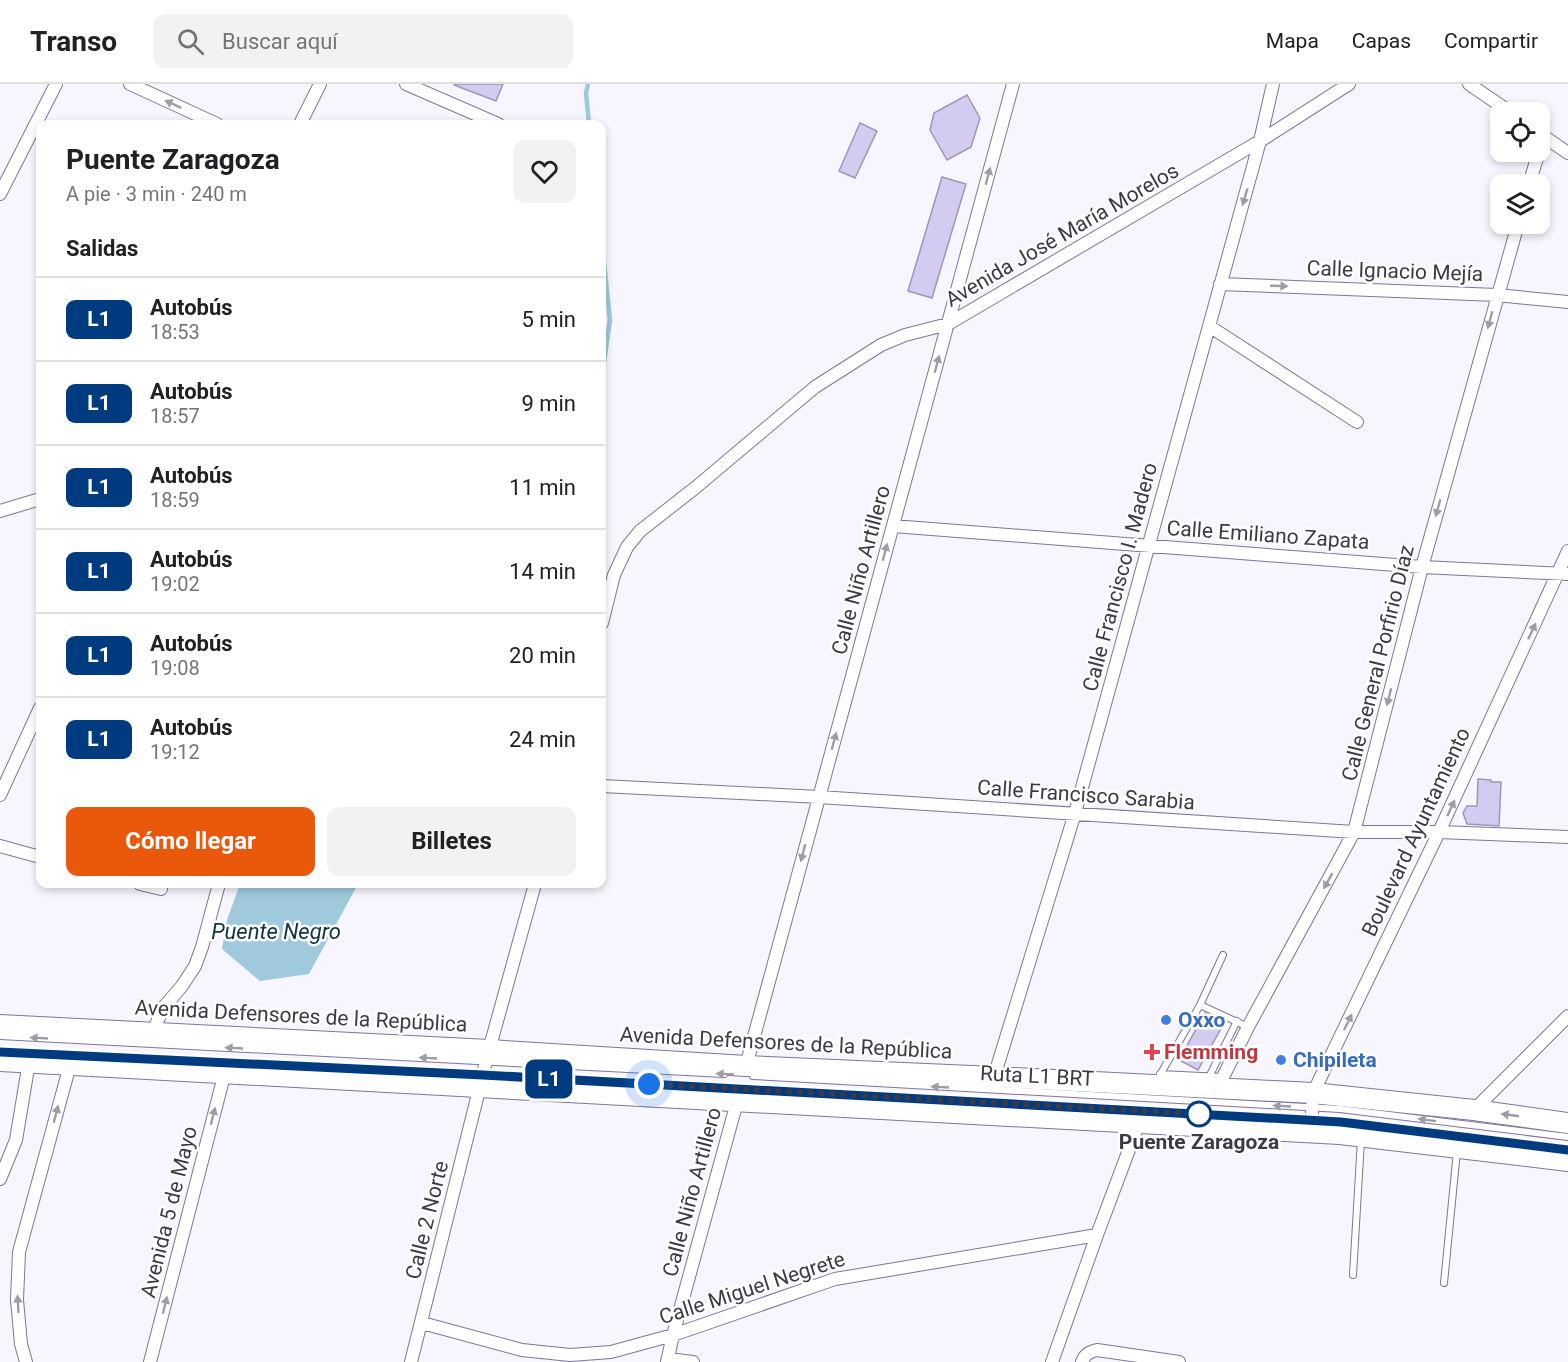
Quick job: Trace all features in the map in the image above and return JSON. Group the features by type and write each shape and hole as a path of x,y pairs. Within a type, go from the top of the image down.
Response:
{"main road":[{"name":"Avenida Defensores de la República","path":"0,1025 153,1032 488,1056 748,1071 1213,1083 1312,1113 1361,1136 1568,1161"},
{"name":"Avenida Defensores de la República","path":"0,1061 482,1081 737,1101 1139,1123 1312,1113 1474,1110 1568,1123"}],"street":[{"path":"38,120 56,84"},
{"path":"130,84 208,120"},
{"path":"302,120 320,84"},
{"path":"406,84 489,120"},
{"name":"Calle Niño Artillero","path":"748,1071 819,797 1013,84"},
{"name":"Calle Francisco I. Madero","path":"994,1077 1075,813 1260,141 1273,84"},
{"name":"Avenida José María Morelos","path":"606,607 614,575 627,547 640,531 815,387 881,345 905,335 948,324 1260,141 1349,84"},
{"path":"1468,84 1495,102"},
{"path":"0,194 36,123"},
{"path":"1550,140 1568,153"},
{"name":"Calle General Porfirio Díaz","path":"1213,1083 1242,1024 1354,832 1422,567 1515,234"},
{"name":"Calle Ignacio Mejía","path":"1220,284 1497,295 1568,302"},
{"path":"1209,326 1357,422"},
{"path":"0,511 36,500"},
{"name":"Calle Emiliano Zapata","path":"893,526 1422,567 1563,573"},
{"name":"Boulevard Ayuntamiento","path":"1312,1113 1440,832 1563,573 1568,551"},
{"path":"0,795 36,717"},
{"name":"Calle Francisco Sarabia","path":"606,786 819,797 1354,832 1440,832 1568,837"},
{"path":"0,846 36,856"},
{"path":"157,888 161,889"},
{"path":"153,1032 164,1008 195,966 218,888"},
{"name":"Calle 2 Norte","path":"411,1362 533,888"},
{"path":"1474,1110 1568,1016"},
{"path":"0,1179 16,1140 29,1062"},
{"path":"26,1362 21,1344 17,1300 19,1252 70,1065"},
{"name":"Avenida 5 de Mayo","path":"150,1362 225,1072"},
{"name":"Calle Niño Artillero","path":"668,1360 737,1101"},
{"path":"1052,1362 1139,1123"},
{"name":"Calle Miguel Negrete","path":"422,1323 522,1350 570,1355 611,1352 673,1335 835,1279 1097,1235"},
{"path":"1082,1362 1089,1352 1097,1350 1179,1362"},
{"path":"668,1360 693,1362"}],"lane":[{"path":"1157,1080 1200,1005 1223,955"},
{"path":"1200,1005 1242,1024"},
{"path":"0,1036 488,1056 726,1074"},
{"name":"Ruta L1 BRT","path":"154,1060 482,1081 1312,1113 1340,1110 1568,1137"},
{"name":"Ruta L1 BRT","path":"748,1071 1312,1113 1341,1122 1568,1150"},
{"path":"1353,1275 1361,1136"},
{"path":"1444,1283 1457,1148"}],"water":[{"name":"Puente Negro","path":"239,888 356,888 309,974 260,981 222,949 227,920"}],"building":[{"path":"454,84 503,84 496,101"},
{"path":"967,95 980,118 971,147 947,160 930,130 934,113"},
{"path":"860,123 877,131 855,178 839,171"},
{"path":"942,177 966,184 932,298 908,291"},
{"path":"1478,779 1501,782 1499,826 1467,824 1463,813 1467,806 1477,806"},
{"path":"1205,1013 1224,1023 1198,1070 1179,1060"}],"waterway":[{"path":"588,84 586,93 589,120"},
{"path":"606,282 610,320 606,348"}],"bus line":[{"name":"L1","path":"0,1052 483,1075 1341,1122 1568,1150"}],"place":[{"name":"Oxxo","path":"1166,1020"},
{"name":"Flemming","path":"1152,1052"},
{"name":"Chipileta","path":"1281,1060"},
{"name":"Puente Zaragoza","path":"1199,1114"}],"route":[{"path":"649,1084 1199,1114"}]}
